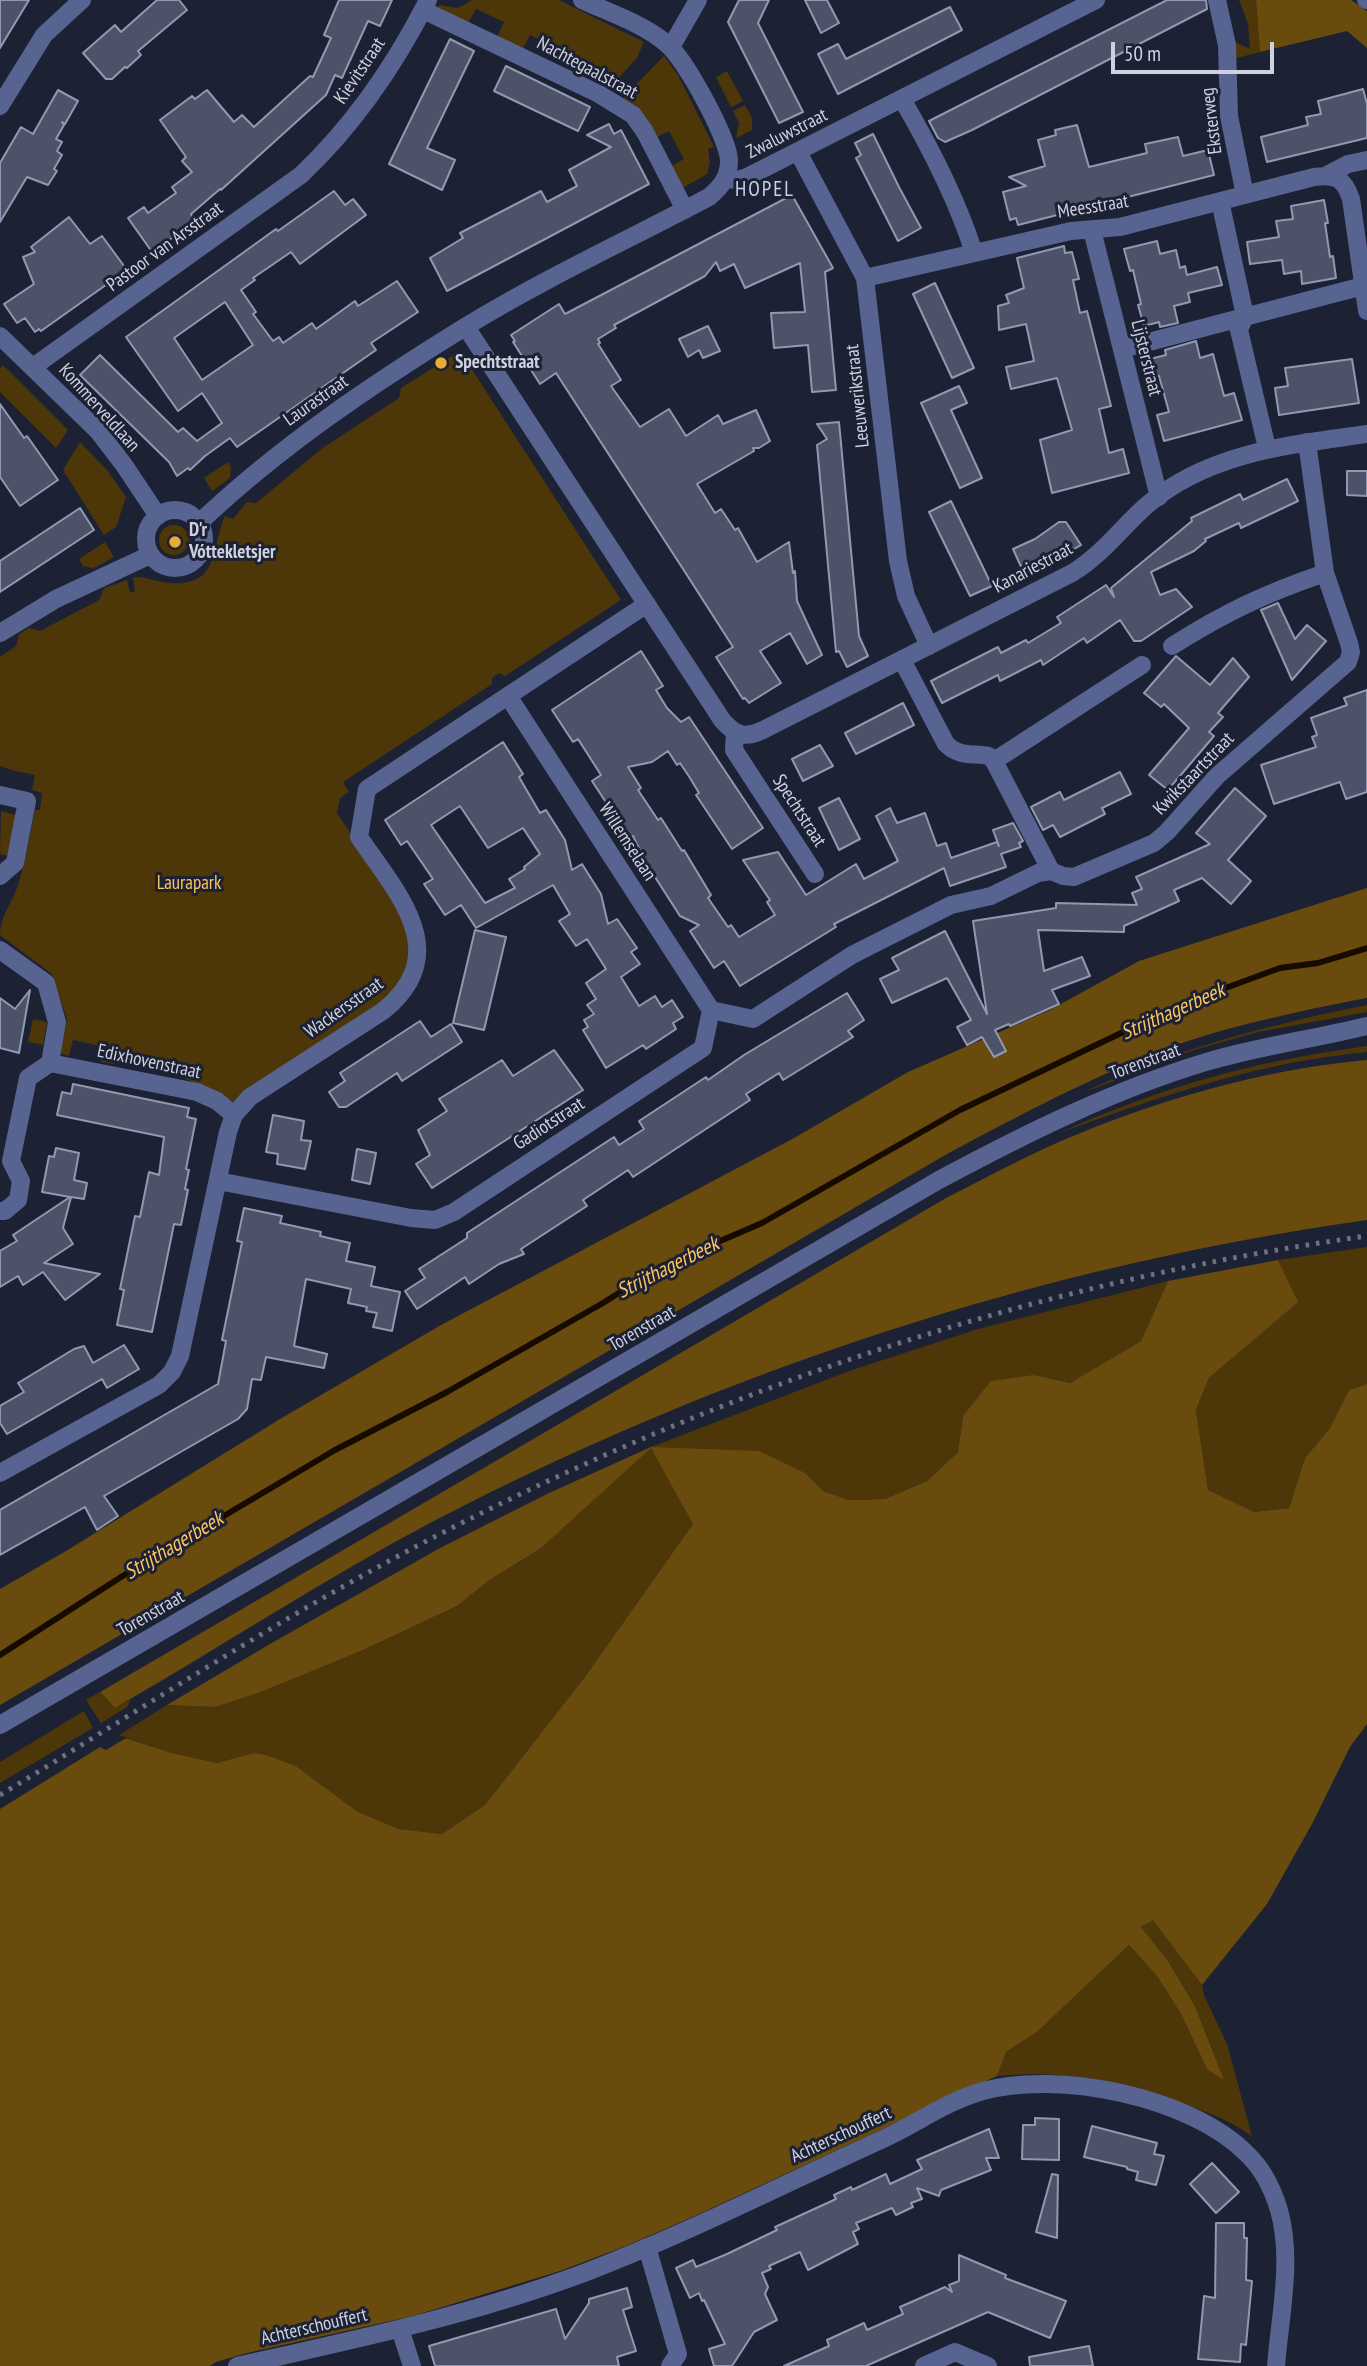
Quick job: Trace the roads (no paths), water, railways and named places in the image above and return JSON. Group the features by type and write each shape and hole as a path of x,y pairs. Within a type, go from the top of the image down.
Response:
{"street":[{"path":"0,106 44,35 82,0"},
{"path":"466,327 709,197 726,178 729,159 724,140 684,63 671,47 653,34 582,0"},
{"path":"671,47 698,0"},
{"name":"Zwaluwstraat","path":"726,178 737,180 747,177 1096,0"},
{"name":"Eksterweg","path":"1217,0 1227,45 1228,116 1245,195"},
{"name":"Kievitstraat","path":"319,159 365,105 426,5"},
{"name":"Nachtegaalstraat","path":"426,5 599,94 633,115 645,132 685,210"},
{"path":"902,99 954,199 974,253"},
{"name":"Leeuwerikstraat","path":"798,152 866,278 898,561 906,596 929,646"},
{"name":"Pastoor van Arsstraat","path":"33,367 301,175 319,159"},
{"name":"Meesstraat","path":"866,278 1071,230 1120,227 1245,195 1332,177 1348,164 1367,160"},
{"path":"1332,177 1347,188 1350,199 1367,311"},
{"path":"1220,201 1245,316 1239,330 1267,448"},
{"name":"Lijsterstraat","path":"1093,230 1160,497"},
{"path":"1122,349 1363,286"},
{"name":"Laurastraat","path":"199,523 252,475 308,431 466,327"},
{"name":"Spechtstraat","path":"466,327 722,720 735,733 734,750 815,874"},
{"name":"Kommerveldlaan","path":"0,336 98,431 158,516"},
{"name":"Kanariestraat","path":"735,733 744,736 754,734 1083,566 1148,504 1191,477 1229,460 1267,448 1367,434"},
{"path":"1307,442 1325,573 1349,643 1351,652 1348,662"},
{"path":"180,510 191,514 199,523 204,534 204,547 191,564 179,569 167,567 159,564 150,555 146,532 158,516 168,511 180,510"},
{"path":"0,633 56,599 150,555"},
{"path":"1172,646 1251,600 1325,573"},
{"name":"Wackersstraat","path":"234,1115 250,1097 396,1001 413,973 417,932 396,892 359,837 367,789 648,604"},
{"name":"Kwikstaartstraat","path":"712,1010 752,1019 852,955 951,905 991,896 1038,873 1051,872 1074,877 1154,843 1217,776 1348,662 1367,655"},
{"path":"902,660 946,744 962,755 989,756 994,761 1051,872"},
{"path":"994,761 1142,665"},
{"name":"Willemselaan","path":"508,696 712,1010"},
{"path":"0,794 27,801 15,863 0,876"},
{"path":"0,950 47,983 57,1022 50,1063 28,1078 11,1161 21,1181 18,1200 5,1211 0,1211"},
{"name":"Gadiotstraat","path":"218,1181 435,1220 454,1212 703,1048 712,1010"},
{"name":"Torenstraat","path":"0,1725 1002,1146 1108,1098 1207,1062 1367,1026"},
{"name":"Torenstraat","path":"1332,1034 1367,1034"},
{"name":"Edixhovenstraat","path":"50,1063 197,1092 217,1101 234,1115"},
{"path":"0,1474 159,1385 172,1372 180,1356 228,1132 234,1115"},
{"name":"Achterschouffert","path":"237,2366 400,2329 520,2295 647,2247 892,2135 962,2099 1009,2086 1051,2084 1120,2092 1187,2113 1210,2125 1249,2155 1261,2171 1277,2206 1285,2241 1276,2366"},
{"path":"647,2247 678,2354 670,2366"},
{"path":"400,2329 412,2366"},
{"path":"924,2366 955,2352 988,2366"}],"waterway":[{"name":"Strijthagerbeek","path":"0,1655 121,1577 335,1450 447,1392 603,1303 660,1267 762,1223 960,1110 1140,1024 1212,993 1280,968 1318,963 1367,948"}],"railway":[{"path":"0,1795 271,1628 382,1565 548,1481 660,1431 774,1386 890,1346 1007,1311 1126,1281 1246,1256 1367,1236"}],"place":[{"name":"Spechtstraat","path":"441,363"},
{"name":"D'r Vóttekletsjer","path":"175,542"}],"district":[{"name":"HOPEL","path":"765,190"}],"park label":[{"name":"Laurapark","path":"189,884"}]}
